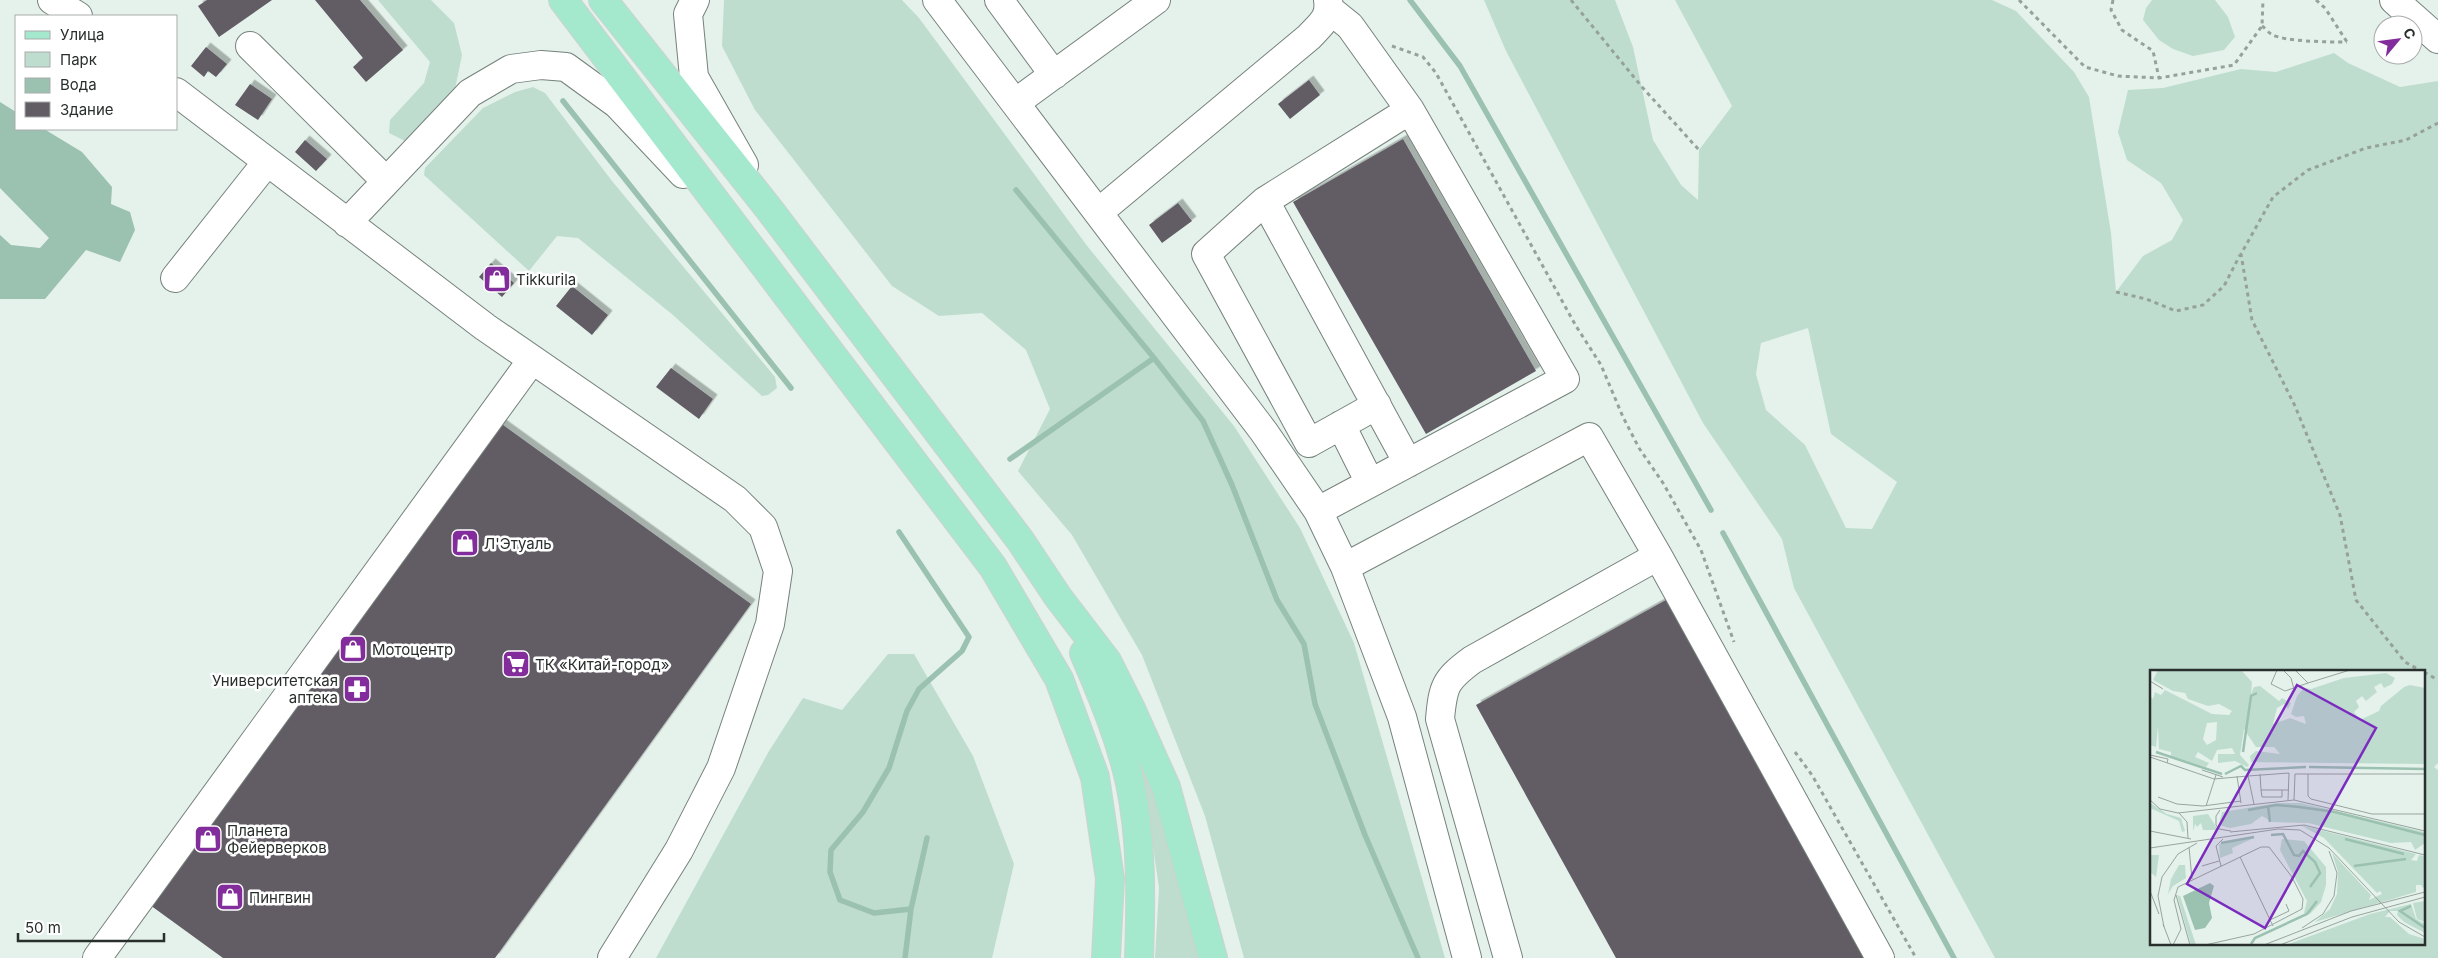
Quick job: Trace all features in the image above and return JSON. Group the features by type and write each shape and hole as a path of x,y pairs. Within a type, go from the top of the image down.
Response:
{"main road":[{"path":"563,0 993,567 1059,679 1095,777 1110,879 1106,958"},
{"path":"604,0 769,209 1020,540 1058,597 1107,660 1166,787 1213,958"},
{"path":"1058,597 1104,700 1130,783 1141,878 1139,958"}],"street":[{"path":"52,0 77,15"},
{"path":"80,15 94,0"},
{"path":"695,0 688,14 694,77 769,209"},
{"path":"937,0 1264,432 1318,511 1345,567 1402,717 1467,958"},
{"path":"999,0 1054,75"},
{"path":"1015,103 1156,0"},
{"path":"2394,0 2438,39"},
{"path":"1099,212 1309,37 1327,18 1328,4"},
{"path":"1318,511 1565,378 1410,110 1350,26 1328,4"},
{"path":"250,46 385,180"},
{"path":"347,223 385,180 470,93 490,80 512,70 541,65 566,67 617,104 746,242"},
{"path":"178,94 347,223 532,360 735,499 763,527 778,571 770,624 720,768 679,850 612,958"},
{"path":"1377,405 1309,442 1206,254 1265,201 1410,110"},
{"path":"175,278 267,162"},
{"path":"1265,201 1408,463"},
{"path":"98,958 532,360"},
{"path":"1341,425 1370,483"},
{"path":"1345,567 1589,437 1658,556 1880,958"},
{"path":"1508,958 1440,719 1442,694 1452,674 1472,660 1658,556"}],"path":[{"path":"1571,0 1642,87 1699,150"},
{"path":"2020,0 2085,67 2118,76 2159,78 2234,65 2262,26 2262,0"},
{"path":"2113,0 2111,10 2122,30 2153,51 2159,78"},
{"path":"2262,26 2271,34 2282,37 2325,42 2347,42 2325,8 2316,0"},
{"path":"1361,42 1396,46 1423,57 1436,73 1576,326 1601,365 1622,417 1639,448 1663,483 1701,550 1736,646"},
{"path":"2116,292 2146,299 2176,311 2203,305 2224,286 2273,197 2308,170 2366,148 2406,140 2438,123"},
{"path":"2240,254 2252,320 2295,406 2340,515 2356,600 2405,662 2420,670"},
{"path":"2426,673 2438,680"},
{"path":"1791,746 1812,775 1916,958"}],"green space":[{"path":"378,0 431,0 454,23 462,55 454,94 405,141 389,133 390,120 424,83 430,62"},
{"path":"724,0 902,0 919,18 1088,247 1234,426 1300,528 1354,643 1445,958 1244,958 1205,816 1142,655 1072,535 1018,471 1050,409 1026,350 982,313 939,316 892,286 755,110 722,46"},
{"path":"1484,0 1615,0 1633,47 1653,140 1681,185 1698,200 1699,150 1732,106 1675,0 1992,0 2016,11 2074,72 2089,97 2111,233 2116,292 2143,256 2172,240 2183,220 2161,183 2127,160 2118,132 2128,90 2163,88 2241,69 2276,72 2334,53 2348,63 2400,87 2438,81 2438,763 2434,767 2438,770 2438,958 1995,958 1794,588 1782,539 1703,423 1506,51","holes":["1808,328 1831,434 1897,482 1872,529 1846,528 1805,445 1766,410 1756,374 1761,343"]},
{"path":"2152,0 2215,0 2228,17 2235,37 2224,50 2193,56 2173,49 2159,40 2143,20 2146,8"},
{"path":"533,87 545,93 612,181 775,377 777,388 768,395 762,396 673,315 578,238 557,236 529,271 424,175 425,168 483,108 515,92"},
{"path":"888,654 914,654 973,756 1014,864 992,958 656,958 769,751 803,698 842,710"},
{"path":"1139,749 1157,793 1199,958 1155,958 1159,888"}],"water":[{"path":"0,102 15,111 15,130 46,130 82,152 112,187 111,204 130,212 135,230 120,262 86,250 45,299 0,299 0,235 11,245 40,248 49,238 0,188"}],"building":[{"path":"207,0 272,0 219,37 198,6"},
{"path":"315,0 360,0 403,50 366,82 353,67 363,58"},
{"path":"206,47 227,64 216,77 208,71 204,77 191,66"},
{"path":"1309,80 1320,95 1290,119 1278,104"},
{"path":"250,84 272,99 258,120 235,105"},
{"path":"1403,139 1536,371 1426,434 1293,202"},
{"path":"305,140 327,159 316,171 295,152"},
{"path":"1178,203 1192,221 1162,243 1149,225"},
{"path":"491,263 514,283 502,297 479,277"},
{"path":"572,286 608,315 592,335 556,306"},
{"path":"671,368 713,399 699,419 656,387"},
{"name":"ТК «Китай-город»","path":"499,422 751,604 495,958 223,958 150,905"},
{"path":"1666,600 1864,958 1616,958 1476,705"}],"waterway":[{"path":"1410,0 1460,66 1711,510"},
{"path":"563,101 791,388"},
{"path":"1016,190 1154,358 1203,421 1232,485 1277,600 1304,644 1315,704 1365,835 1418,958"},
{"path":"1010,459 1154,358"},
{"path":"899,532 969,637 962,651 919,689 907,711 889,768 863,812 831,850 830,872 840,900 874,913 911,909 905,958"},
{"path":"1723,533 1954,958"},
{"path":"911,909 927,838"}],"place":[{"name":"Tikkurila","path":"497,279"},
{"name":"Л'Этуаль","path":"465,543"},
{"name":"Мотоцентр","path":"353,649"},
{"name":"ТК «Китай-город»","path":"516,664"},
{"name":"Университетская аптека","path":"357,689"},
{"name":"Планета Фейерверков","path":"208,839"},
{"name":"Пингвин","path":"230,897"}]}
